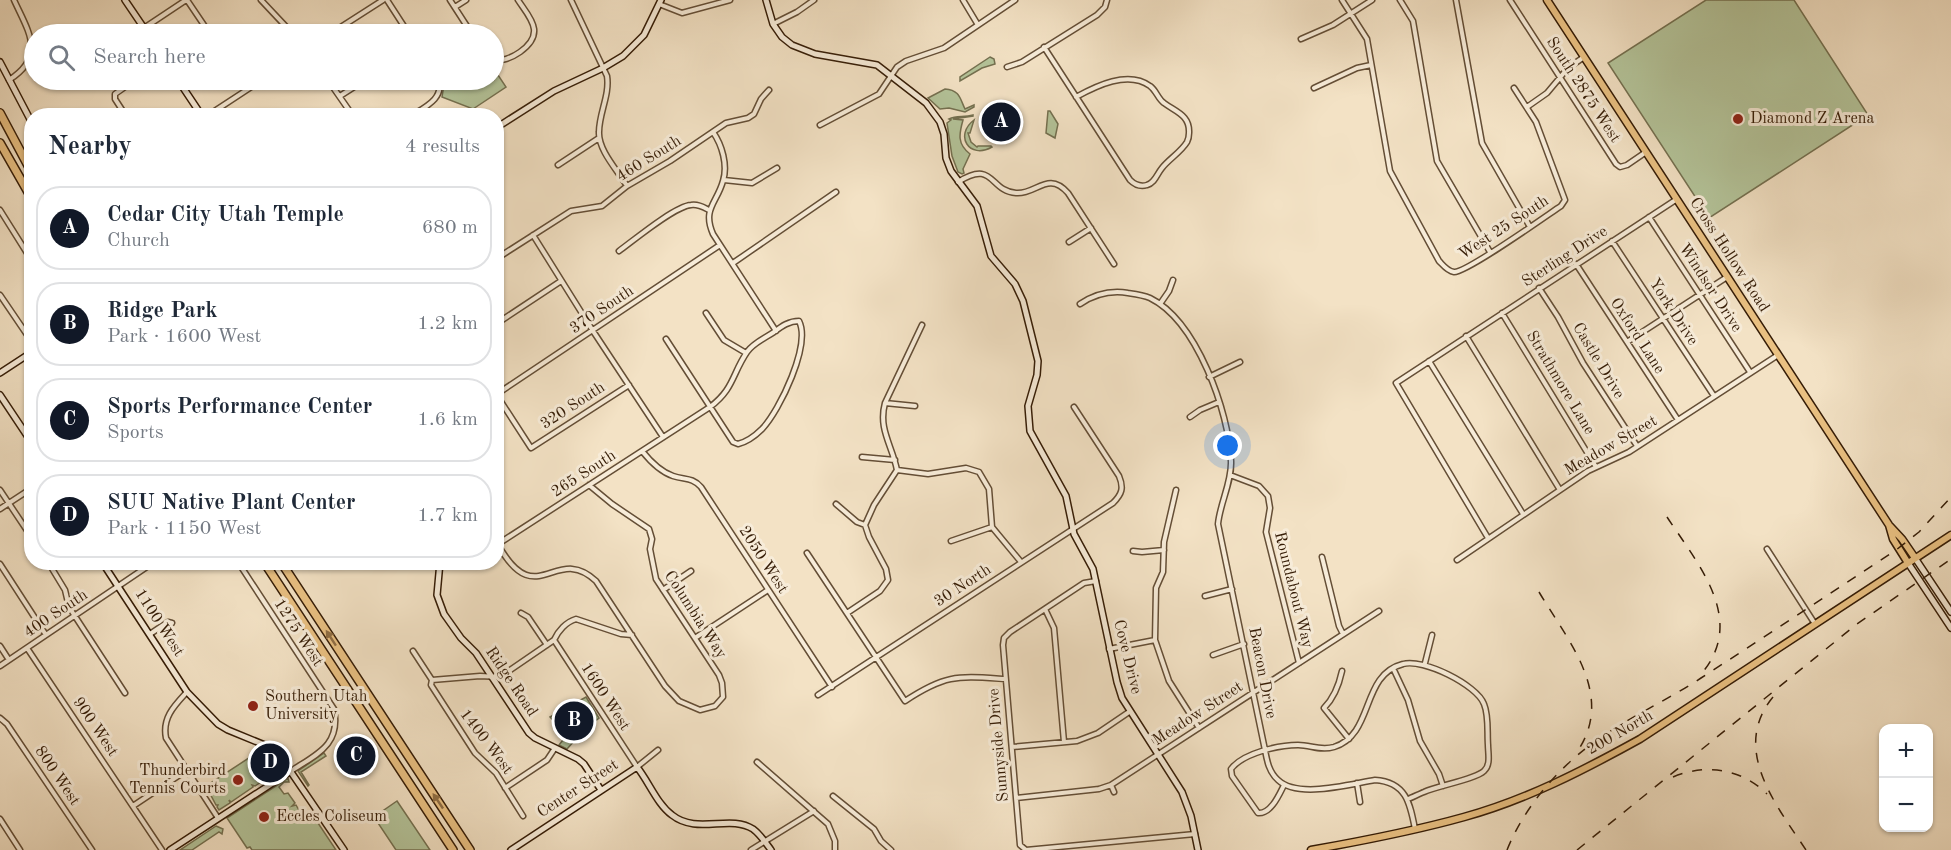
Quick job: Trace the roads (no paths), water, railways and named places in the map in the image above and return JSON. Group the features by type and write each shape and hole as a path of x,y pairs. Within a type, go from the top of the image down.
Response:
{"highway":[{"path":"0,113 24,158"},
{"path":"0,143 24,185"},
{"path":"269,570 453,850"},
{"path":"286,570 472,850"}],"main road":[{"path":"125,0 141,24"},
{"path":"766,0 773,24 782,37 792,45 803,50 877,65 926,103 939,119 944,134 947,162 958,182"},
{"name":"Cross Hollow Road","path":"1547,0 1889,525 1915,558"},
{"path":"504,123 554,91 624,56 644,35 660,2"},
{"path":"0,62 24,108"},
{"path":"185,90 197,108"},
{"name":"Cove Drive","path":"958,182 979,210 986,244 991,256 1015,284 1023,301 1038,361 1037,375 1028,406 1027,418 1030,431 1066,496 1077,541 1087,556 1096,581 1116,682 1130,712 1188,805 1198,850"},
{"path":"0,373 24,357"},
{"path":"0,395 24,431"},
{"name":"Cross Hollow Road","path":"1889,525 1893,539 1908,563"},
{"name":"200 North","path":"1311,850 1466,816 1590,766 1640,739 1951,535"},
{"path":"1915,558 1951,612"},
{"path":"1908,563 1951,628"},
{"name":"1100 West","path":"107,570 187,692 223,727 275,750 344,850"},
{"name":"Ridge Road","path":"439,570 437,595 439,604 529,733 584,764 601,790"},
{"path":"637,767 664,807 682,821 700,825 743,825 752,829 771,850"},
{"name":"Center Street","path":"511,850 637,767"},
{"path":"170,850 291,771"}],"street":[{"path":"14,0 25,24"},
{"path":"150,24 187,0 203,24"},
{"path":"261,0 284,24"},
{"path":"346,24 385,0 402,24"},
{"path":"450,0 466,24"},
{"path":"455,7 466,0"},
{"path":"504,60 528,45 533,38 534,29 531,21 518,0"},
{"path":"571,0 607,76 608,89 599,138 627,186"},
{"path":"660,2 682,14 730,0"},
{"path":"773,24 814,0"},
{"path":"963,0 978,25"},
{"path":"820,124 879,94 891,75 906,61 944,48 1015,0"},
{"path":"1007,67 1022,62 1097,15 1105,7 1107,0"},
{"path":"1314,88 1371,64 1367,39 1342,0"},
{"path":"1301,39 1333,25 1372,0"},
{"path":"1400,0 1413,21 1437,161 1490,252"},
{"path":"1456,0 1482,143 1530,227"},
{"name":"South 2875 West","path":"1510,0 1616,164 1627,165 1646,152"},
{"path":"1044,47 1076,97 1130,180 1138,185 1152,182 1187,142 1188,124 1183,115 1164,104 1147,84 1133,79 1122,79 1093,87 1076,97"},
{"path":"1514,88 1527,106 1547,93 1560,76 1584,57"},
{"name":"West 25 South","path":"1371,64 1390,171 1395,184 1439,261 1453,272 1462,270 1530,227 1561,206 1564,200 1536,122 1527,106"},
{"path":"9,80 24,67"},
{"path":"121,90 115,94 115,99 121,108"},
{"path":"219,108 246,90"},
{"path":"336,90 347,108"},
{"path":"340,96 349,90"},
{"path":"423,108 431,103 440,90"},
{"name":"460 South","path":"504,254 571,210 602,206 627,186 670,161 726,123 742,120 754,114 769,90"},
{"path":"713,132 722,147 724,180 709,210 709,225 776,331"},
{"path":"558,165 599,138"},
{"path":"724,180 752,183 777,168"},
{"path":"958,182 971,174 980,173 1016,193 1045,184 1056,184 1066,190 1114,264"},
{"path":"733,264 836,192"},
{"name":"Sterling Drive","path":"1488,538 1395,385 1398,380 1677,199"},
{"path":"619,251 662,220 687,206 699,205 709,210"},
{"path":"0,210 24,248"},
{"name":"Windsor Drive","path":"1649,217 1750,372"},
{"path":"1069,242 1091,228"},
{"path":"533,235 593,332 663,437"},
{"name":"York Drive","path":"1612,241 1714,396"},
{"name":"370 South","path":"504,389 593,332 720,245"},
{"name":"Oxford Lane","path":"1576,264 1678,420"},
{"path":"1627,342 1727,276"},
{"path":"1080,304 1110,291 1142,295 1160,304 1173,280"},
{"path":"504,319 561,281"},
{"name":"Castle Drive","path":"1539,288 1583,363 1637,446"},
{"path":"0,295 24,330"},
{"name":"Beacon Drive","path":"1160,304 1192,338 1225,422 1231,453 1230,475 1218,524 1265,750 1272,773 1284,785"},
{"name":"Strathmore Lane","path":"1502,313 1596,467"},
{"path":"666,339 733,442 743,443 761,431 769,420 797,366 803,328 799,321 791,321 752,347 746,354 724,340 706,314"},
{"path":"847,613 880,591 888,580 886,569 865,525 874,505 897,470 882,422 885,403 922,325"},
{"path":"1466,336 1560,490"},
{"name":"265 South","path":"504,539 710,407 729,389 746,354"},
{"name":"Meadow Street","path":"1457,560 1522,514 1596,467 1637,446 1778,354"},
{"path":"1429,361 1522,514"},
{"path":"1209,377 1240,362"},
{"name":"320 South","path":"504,406 531,448 628,385"},
{"path":"1190,417 1219,402"},
{"path":"885,403 915,406"},
{"name":"30 North","path":"818,695 1119,497 1122,490 1119,476 1074,407"},
{"name":"2050 West","path":"642,451 658,467 672,476 687,477 696,482 832,687"},
{"path":"862,457 895,460"},
{"path":"897,470 928,474 966,468 979,472 989,489 993,527 1022,562"},
{"name":"Roundabout Way","path":"1230,475 1259,486 1268,496 1270,508 1266,532 1299,663"},
{"name":"Columbia Way","path":"589,485 649,529 652,538 650,549 653,572 719,675 723,696 715,706 700,710 685,705 672,694 632,635"},
{"path":"0,490 24,526"},
{"path":"1176,490 1164,550 1163,572 1156,588 1155,640 1169,681 1199,728"},
{"path":"0,509 24,493"},
{"path":"836,504 857,522 865,525"},
{"path":"951,541 993,527"},
{"path":"1767,549 1815,624"},
{"path":"1133,551 1164,550"},
{"path":"807,553 905,701 928,686 945,679 968,677 1005,679"},
{"path":"504,554 511,566 530,578 537,578 562,569 580,569 588,574 596,580 632,635"},
{"path":"1322,557 1343,634"},
{"path":"0,564 46,635"},
{"path":"53,570 64,590 69,607 125,693"},
{"name":"400 South","path":"0,666 142,570"},
{"name":"1275 West","path":"243,570 334,709 336,718 334,734 330,742 291,771"},
{"path":"663,590 692,571"},
{"path":"1064,742 1054,628 1045,609 1084,583 1096,581"},
{"path":"695,638 768,590"},
{"path":"1205,596 1232,590"},
{"name":"Sunnyside Drive","path":"1045,609 1010,632 1003,645 1020,845 1023,848 1195,834"},
{"name":"Meadow Street","path":"1016,798 1099,789 1111,785 1379,610"},
{"path":"521,613 528,617 547,645"},
{"path":"432,680 480,676 500,677 554,640 568,623 576,619 621,634 632,635"},
{"path":"150,633 168,622 172,623"},
{"path":"1425,664 1432,635"},
{"name":"1600 West","path":"554,640 637,767"},
{"path":"1109,649 1155,640"},
{"path":"1213,656 1244,644"},
{"path":"0,646 9,660"},
{"name":"900 West","path":"27,648 162,850"},
{"name":"1400 West","path":"413,651 432,680 431,685 475,753 496,773 524,816"},
{"path":"1408,799 1482,773 1488,765 1487,714 1480,696 1472,689 1425,664 1415,662 1403,663 1393,668 1377,682 1360,727 1349,739 1331,748 1295,745 1265,750 1251,754 1231,769 1232,776 1258,813 1268,810 1284,785 1307,789 1385,781 1401,790 1408,799 1415,829"},
{"path":"1393,668 1408,700 1420,741 1439,774 1443,786"},
{"path":"1342,671 1336,690 1324,708 1349,739"},
{"path":"187,692 171,710 165,731 170,745 218,818"},
{"path":"1012,747 1088,738 1130,712"},
{"name":"800 West","path":"0,717 92,850"},
{"path":"505,788 547,760 555,748"},
{"name":"Center Street","path":"637,767 658,750"},
{"path":"757,762 814,811 832,831 836,841 835,850"},
{"path":"133,806 187,770"},
{"path":"1357,783 1359,802"},
{"path":"1111,785 1114,792"},
{"path":"832,796 874,829 881,841 891,850"},
{"path":"751,850 814,811"},
{"path":"0,819 20,850"}],"railway":[{"path":"1507,850 1534,801 1559,772 1588,747 1615,728 1701,678 1896,550 1919,532 1951,497"},
{"path":"1667,517 1703,572 1713,592 1719,612 1720,632 1715,653 1702,673"},
{"path":"1577,850 1857,624 1951,559"},
{"path":"1539,592 1574,649 1584,669 1590,689 1592,710 1588,731 1577,752"},
{"path":"1773,697 1761,717 1756,737 1757,757 1762,777 1771,796 1806,850"},
{"path":"1673,777 1698,770 1723,771 1746,779 1767,794"}],"place":[{"name":"Diamond Z Arena","path":"1738,119"},
{"name":"Cedar City Utah Temple","path":"1001,122"},
{"name":"Southern Utah University","path":"253,706"},
{"name":"Ridge Park","path":"574,721"},
{"name":"Sports Performance Center","path":"356,756"},
{"name":"SUU Native Plant Center","path":"270,763"},
{"name":"Thunderbird Tennis Courts","path":"238,780"},
{"name":"Eccles Coliseum","path":"264,817"}]}
